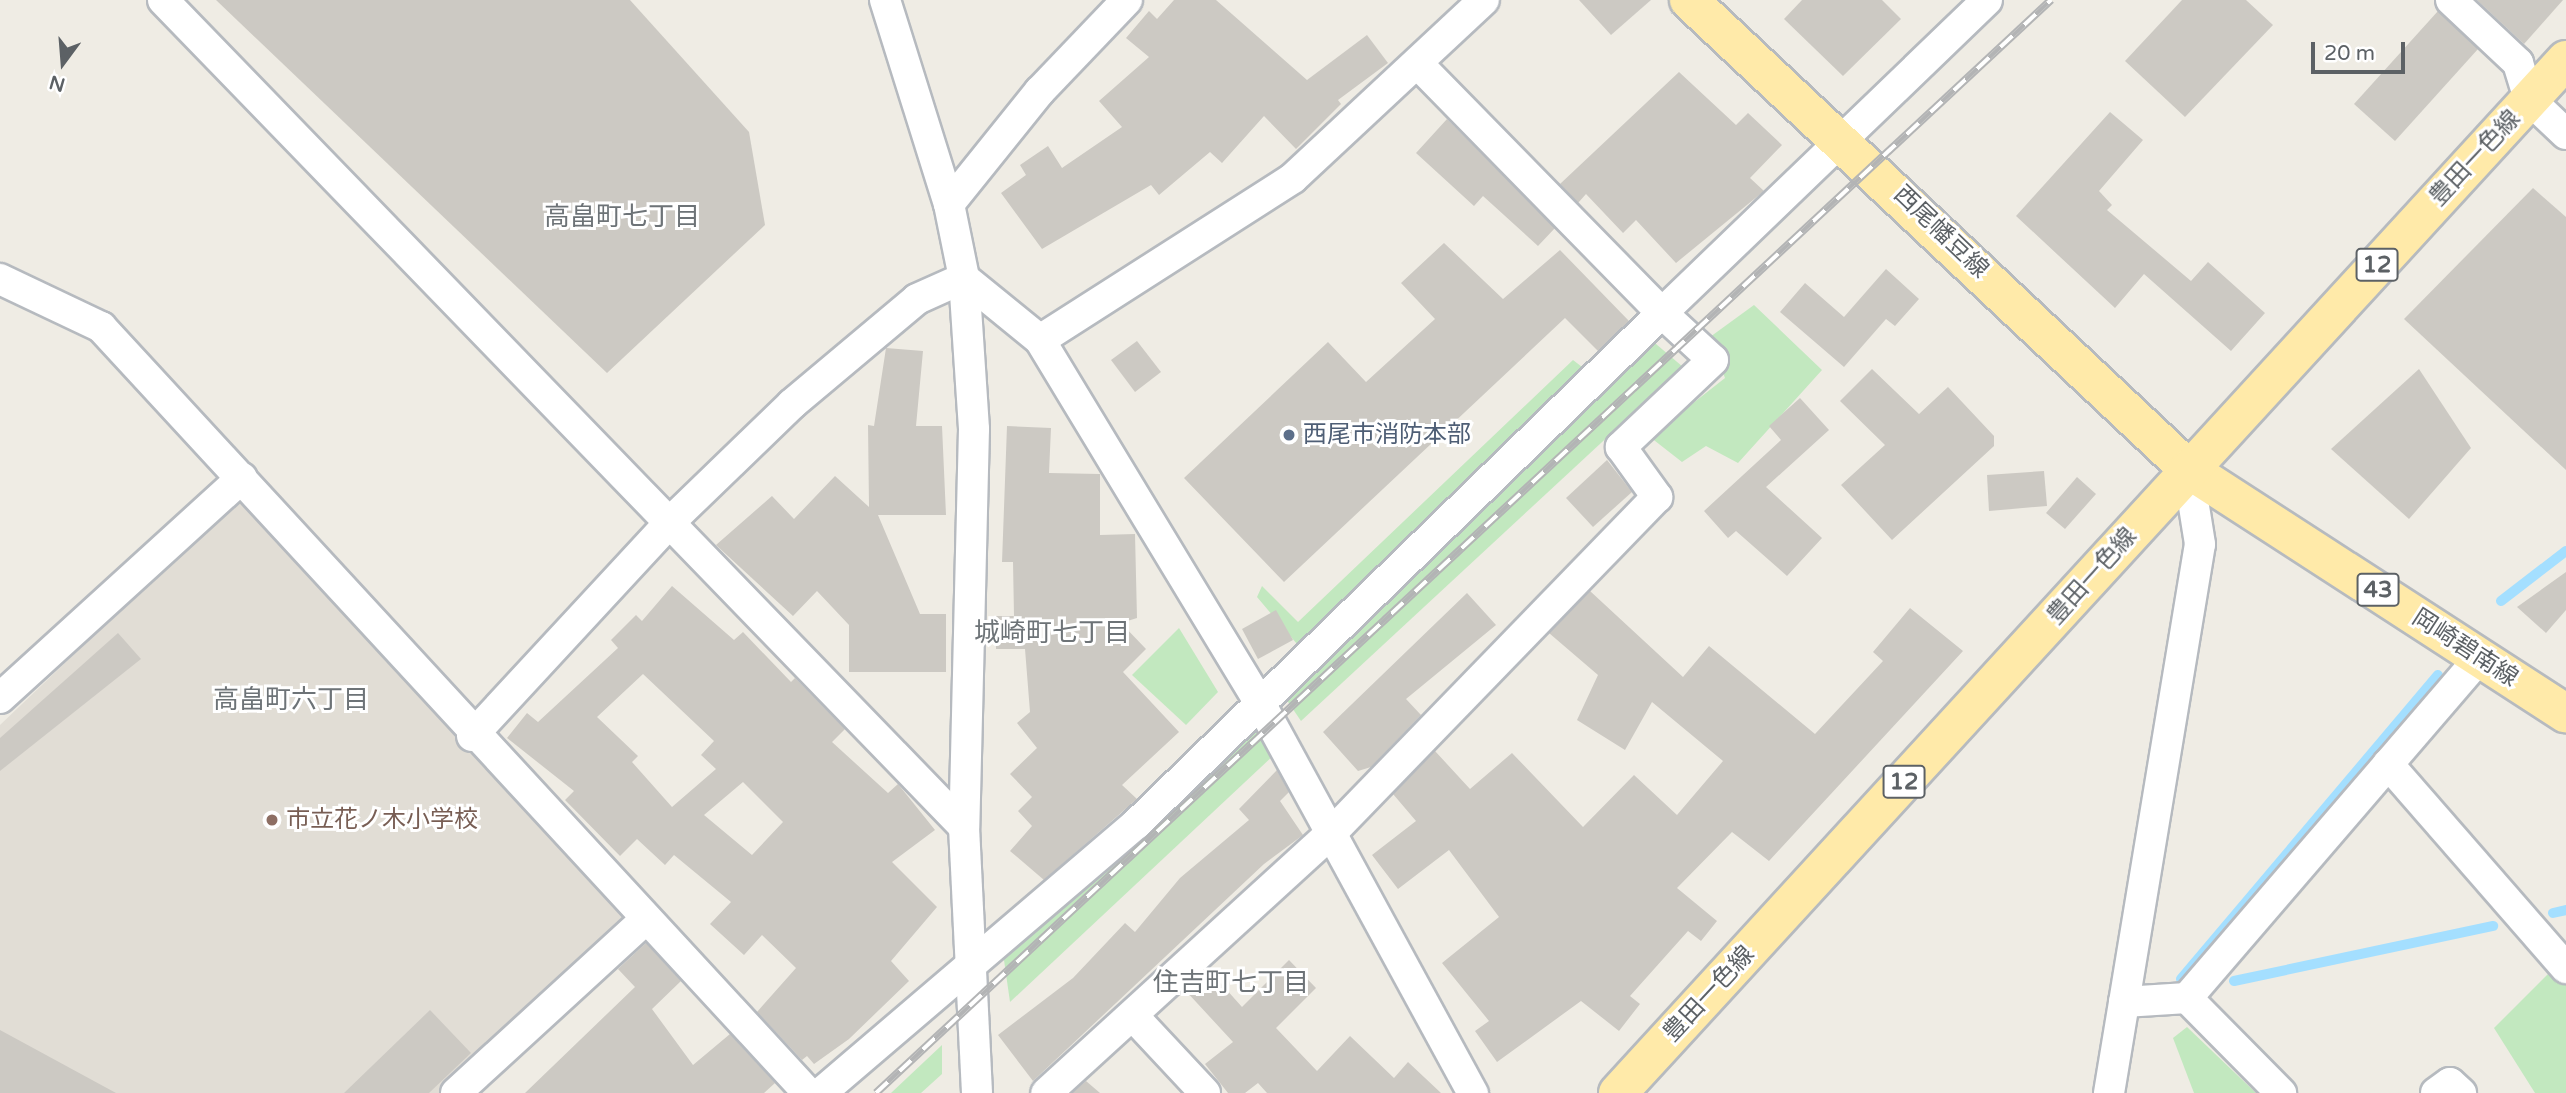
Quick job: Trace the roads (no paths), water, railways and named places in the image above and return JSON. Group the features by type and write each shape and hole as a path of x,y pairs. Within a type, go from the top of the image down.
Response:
{"main road":[{"name":"西尾幡豆線","path":"1689,0 1840,135 2188,469"},
{"name":"豊田一色線","path":"1618,1093 2566,60"},
{"name":"岡崎碧南線","path":"2188,469 2566,714"}],"street":[{"path":"163,0 671,521 964,827"},
{"path":"885,0 949,204 964,278 974,429 964,827 975,962 977,1093"},
{"path":"949,204 1040,91 1127,0"},
{"path":"1040,340 1293,178 1484,0"},
{"path":"821,1093 1136,824 1259,701 1662,313 1840,135 1987,0"},
{"path":"2451,0 2518,63 2529,99 2566,134"},
{"path":"1046,1093 1134,1017 1329,835 1657,497 1621,447 1713,360 1662,313 1418,64"},
{"path":"472,736 671,521 792,404 916,299 964,278"},
{"path":"964,278 1040,340 1259,701 1329,835 1473,1093"},
{"path":"0,279 101,327 242,478 472,736 808,1093"},
{"path":"2109,1093 2200,544 2188,469"},
{"path":"0,698 242,478"},
{"path":"2124,1002 2187,998 2479,658"},
{"path":"2388,764 2566,968"},
{"path":"456,1093 646,919"},
{"path":"2187,998 2281,1093"},
{"path":"1134,1017 1205,1093"},
{"path":"2437,1093 2450,1083 2461,1093"}],"waterway":[{"path":"2501,601 2566,551"},
{"path":"2181,979 2438,675"},
{"path":"2553,913 2566,910"},
{"path":"2234,981 2493,926"}],"railway":[{"path":"876,1093 2051,0"}],"place":[{"name":"西尾市消防本部","path":"1289,435"},
{"name":"市立花ノ木小学校","path":"272,820"}],"district":[{"name":"高畠町七丁目","path":"622,217"},
{"name":"城崎町七丁目","path":"1052,633"},
{"name":"高畠町六丁目","path":"291,700"},
{"name":"住吉町七丁目","path":"1231,983"}]}
